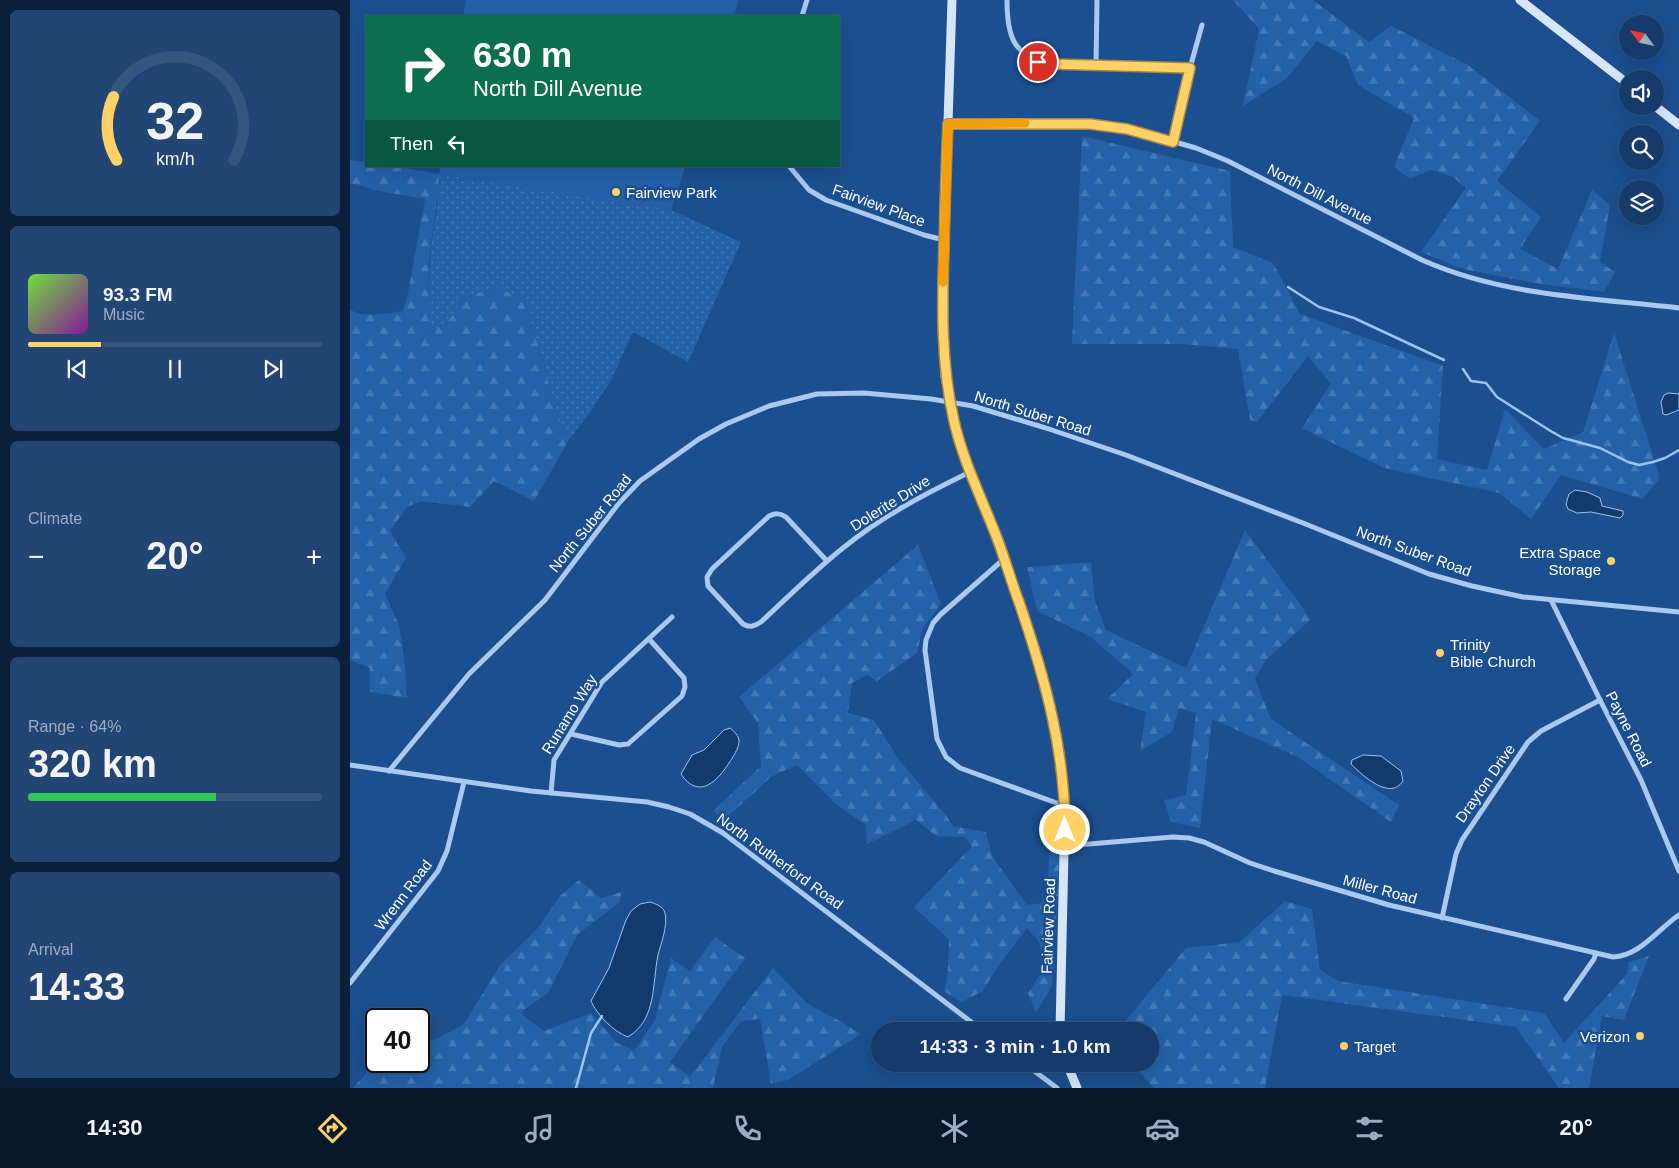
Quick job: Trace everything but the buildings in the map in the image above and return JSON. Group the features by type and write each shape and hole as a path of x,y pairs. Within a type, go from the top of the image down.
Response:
{"street":[{"path":"802,15 807,0"},
{"name":"Fairview Road","path":"952,0 942,338 945,376 954,424 970,472 1004,559 1030,637 1050,704 1060,754 1065,846 1060,1022"},
{"path":"1007,0 1007,20 1010,36 1017,49 1038,62 1096,66 1190,68"},
{"path":"1096,66 1098,0"},
{"path":"1520,0 1619,77"},
{"path":"1173,142 1202,25"},
{"path":"1664,113 1679,125"},
{"name":"North Dill Avenue","path":"948,124 1090,124 1115,126 1196,148 1228,161 1404,251 1451,272 1551,296 1679,308"},
{"name":"Fairview Place","path":"789,167 808,190 826,200 924,236 944,240"},
{"name":"North Suber Road","path":"389,771 469,674 545,600 629,492 653,471 699,439 726,424 753,412 789,400 817,394 864,392 950,402 1006,415 1098,445 1296,520 1430,574 1496,592 1551,600 1679,612"},
{"name":"Dolerite Drive","path":"827,561 786,517 774,514 769,516 712,569 707,578 708,586 743,624 755,626 843,547 916,498 970,472"},
{"path":"1004,559 940,615 927,633 925,650 937,739 946,758 960,768 1064,806"},
{"name":"Payne Road","path":"1551,600 1641,780 1679,871"},
{"name":"Runamo Way","path":"551,793 554,760 602,682 672,617"},
{"path":"571,734 619,746 628,744 682,696 686,687 684,678 649,639"},
{"name":"Drayton Drive","path":"1442,918 1456,854 1462,840 1528,742 1541,731 1600,700"},
{"name":"North Rutherford Road","path":"350,766 551,793 648,802 690,814 708,823 802,892 971,1022"},
{"name":"Wrenn Road","path":"350,983 438,871 447,851 464,782"},
{"name":"Miller Road","path":"1065,846 1173,837 1189,838 1204,842 1250,863 1389,905 1613,958 1628,955 1679,915"},
{"path":"1566,999 1594,959 1596,953"},
{"path":"1036,1072 1057,1088"},
{"path":"1071,1072 1078,1088"}],"green space":[{"path":"466,0 739,0 734,15 463,15"},
{"path":"1233,0 1313,0 1369,42 1391,26 1468,65 1540,121 1497,181 1541,217 1520,249 1558,269 1592,190 1610,205 1600,262 1615,272 1604,292 1534,283 1463,269 1421,252 1466,188 1453,177 1431,170 1410,179 1394,167 1414,118 1358,85 1346,56 1317,41 1287,78 1243,106 1259,29"},
{"path":"1082,136 1230,171 1233,247 1273,263 1300,314 1443,366 1437,459 1487,470 1505,409 1544,449 1583,432 1614,333 1660,478 1643,499 1561,475 1531,519 1499,493 1384,468 1302,428 1331,384 1308,356 1257,422 1250,420 1238,349 1182,344 1072,344"},
{"path":"350,160 365,162 365,167 398,167 439,174 429,266 431,331 446,324 464,298 496,287 530,301 530,319 544,364 553,404 569,440 534,501 494,481 470,507 421,501 407,507 390,531 406,558 385,594 399,625 407,698 370,692 370,668 350,660 350,309 368,315 403,311 425,199 379,191 350,183"},
{"name":"Fairview Park","path":"441,167 685,167 671,210 439,174"},
{"name":"Fairview Park","path":"441,167 685,167 671,210 439,174"},
{"path":"439,174 671,210 741,242 688,362 633,332 612,379 569,440 553,404 544,364 530,319 530,301 496,287 464,298 446,324 431,331 428,298 431,245 437,207"},
{"path":"1245,530 1311,619 1265,661 1255,679 1271,719 1399,805 1391,822 1298,757 1212,719 1200,828 1171,822 1164,800 1186,795 1196,713 1179,708 1172,732 1140,751 1146,712 1107,699 1133,674 1091,637 1037,611 1027,567 1091,562 1095,601 1106,630 1186,668"},
{"path":"918,545 941,604 923,628 917,653 877,681 867,675 852,683 848,713 874,720 899,760 946,815 953,826 986,832 992,856 1027,905 1043,903 1048,882 1051,815 1061,814 1052,986 1036,1013 1028,993 1046,966 1039,942 1027,928 999,965 982,992 961,1002 944,991 948,972 949,940 914,907 972,846 964,837 936,836 916,820 867,844 866,825 837,805 797,765 771,777 724,820 713,811 761,766 758,723 739,697"},
{"path":"579,880 601,898 622,892 619,903 577,935 548,993 520,1013 544,1031 591,1013 616,1042 634,1051 655,1020 671,958 690,971 715,937 745,958 670,1062 690,1077 773,968 808,1004 861,1034 788,1080 771,1084 760,1019 741,1021 722,1047 713,1088 353,1088 366,1073 430,1073 430,1042 464,1024 500,965 538,928 559,897"},
{"path":"1285,901 1312,909 1320,970 1338,981 1544,1013 1564,1043 1627,974 1629,962 1649,956 1624,1020 1602,1016 1589,1088 1559,1088 1516,1027 1282,995 1265,1088 1154,1088 1139,1072 1159,1072 1159,1022 1124,1022 1186,948 1240,942"}],"shaded area":[{"path":"1668,393 1679,394 1679,410 1666,415 1663,414 1661,402 1664,395"},
{"path":"1575,490 1587,492 1600,498 1602,506 1623,511 1623,515 1620,518 1591,512 1577,513 1568,509 1566,504 1569,494"},
{"path":"730,728 737,735 739,744 724,770 713,782 707,785 700,787 687,782 681,774 692,755 704,750 724,730"},
{"path":"1363,755 1381,756 1401,771 1403,781 1398,787 1384,788 1369,780 1351,764 1352,760"},
{"path":"650,902 663,909 666,918 665,929 658,955 649,1011 644,1021 628,1037 606,1022 597,1012 591,1001 609,968 631,911 640,904"}],"waterway":[{"path":"1288,287 1319,307 1354,318 1444,360"},
{"path":"1463,369 1471,381 1486,383 1497,397 1563,438 1600,448 1628,462 1639,465 1665,458 1679,450"},
{"path":"576,1088 591,1033 602,1016"}],"slow traffic":[{"path":"943,282 948,124 1025,123"}],"place":[{"name":"Fairview Park","path":"616,192"},
{"name":"Extra Space Storage","path":"1611,561"},
{"name":"Trinity Bible Church","path":"1440,653"},
{"name":"Verizon","path":"1640,1036"},
{"name":"Target","path":"1344,1046"}],"route":[{"path":"1038,62 1190,68 1173,142 1115,126 1090,124 948,124 942,307 945,376 954,424 965,458 997,539 1050,704 1060,754 1064,790 1065,830"}]}
